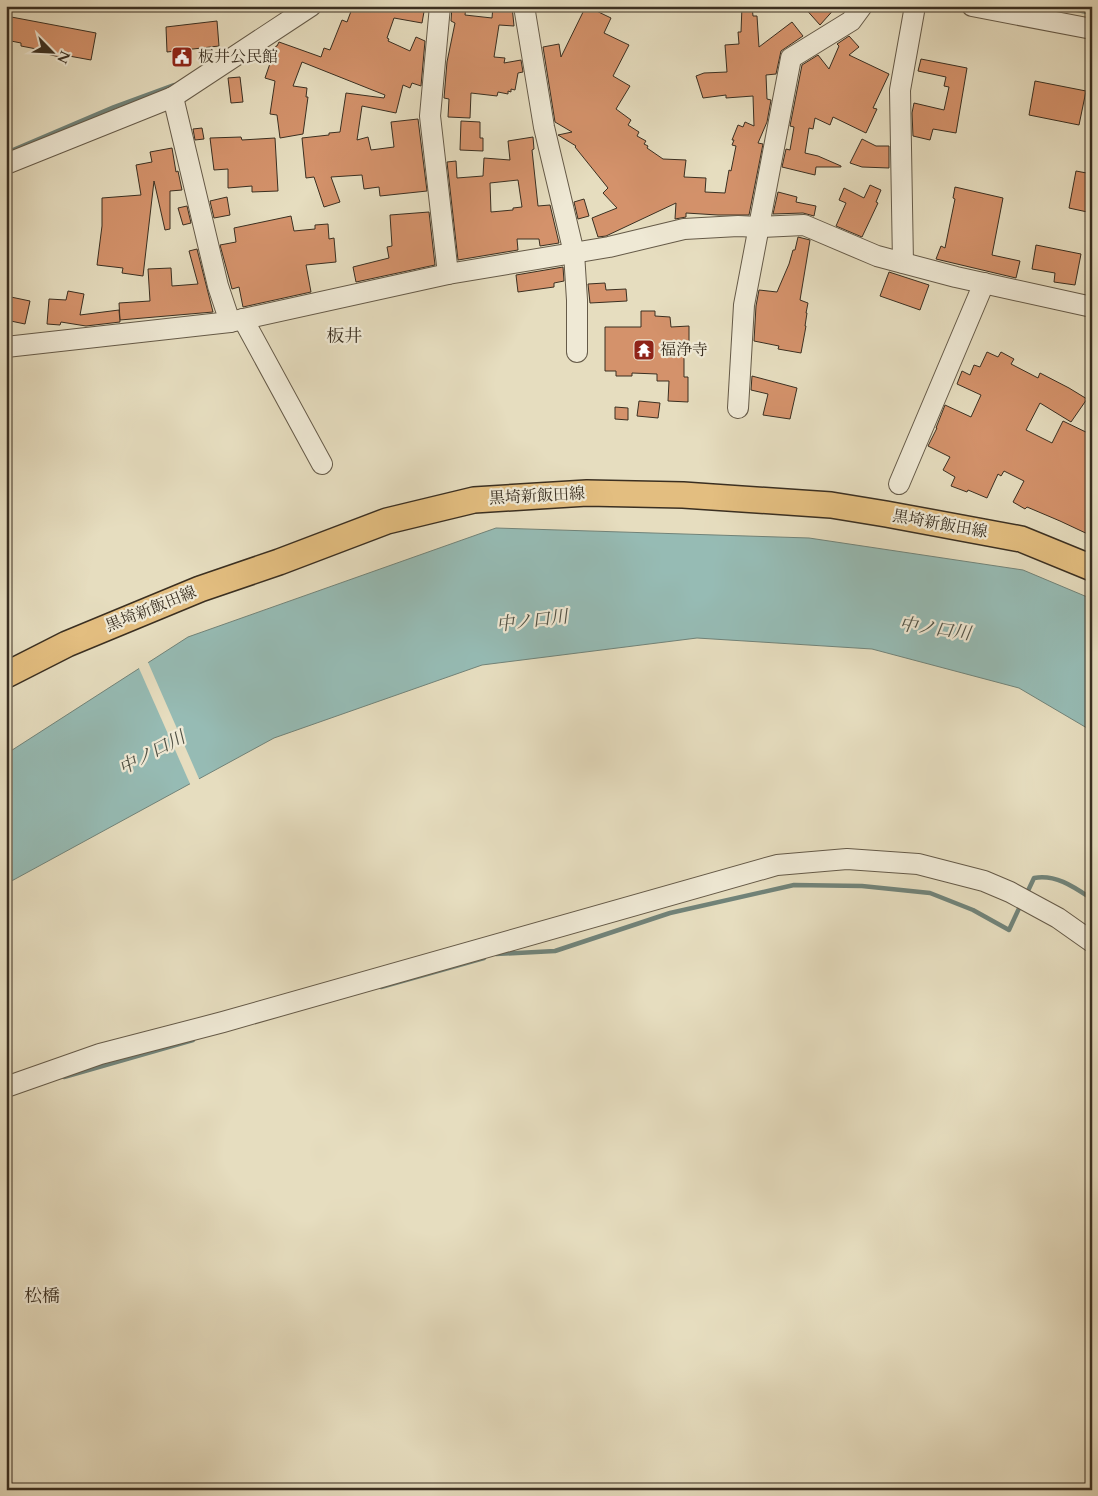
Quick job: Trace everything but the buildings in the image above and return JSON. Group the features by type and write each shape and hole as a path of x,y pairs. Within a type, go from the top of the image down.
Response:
{"main road":[{"name":"黒埼新飯田線","path":"6,675 75,640 200,589 279,562 387,521 474,500 588,493 683,495 831,505 1020,539 1092,568"}],"street":[{"path":"6,164 173,97 310,6"},
{"path":"440,6 430,116 448,274"},
{"path":"524,6 544,127 574,253 577,300 577,352"},
{"path":"738,408 744,305 790,58 851,22 862,6"},
{"path":"903,263 900,90 915,6"},
{"path":"972,6 1092,29"},
{"path":"173,97 218,286 322,464"},
{"path":"6,347 237,321 280,313 448,274 609,247 684,228 738,226 759,228 804,225 877,256 1092,308"},
{"path":"899,484 984,283"},
{"path":"6,1087 100,1054 232,1019 777,866 847,859 918,864 984,881 1010,892 1058,918 1092,942"}],"water":[{"name":"中ノ口川","path":"496,528 809,538 1023,570 1092,599 1092,731 1019,688 872,649 697,638 482,665 274,738 6,884 6,754 188,637"}],"pier":[{"path":"147,660 200,781 191,786 138,666"}],"waterway":[{"path":"1058,6 1092,13"},
{"path":"6,153 114,107 174,85"},
{"path":"1026,895 1034,878 1042,877 1064,883 1092,899"},
{"path":"496,954 555,951 670,913 794,885 862,886 930,893 973,910 1009,930 1021,904"},
{"path":"381,987 484,958"},
{"path":"64,1077 193,1040"}],"place":[{"name":"板井公民館","path":"182,57"},
{"name":"福浄寺","path":"644,350"}],"district":[{"name":"板井","path":"344,336"},
{"name":"松橋","path":"42,1296"}]}
